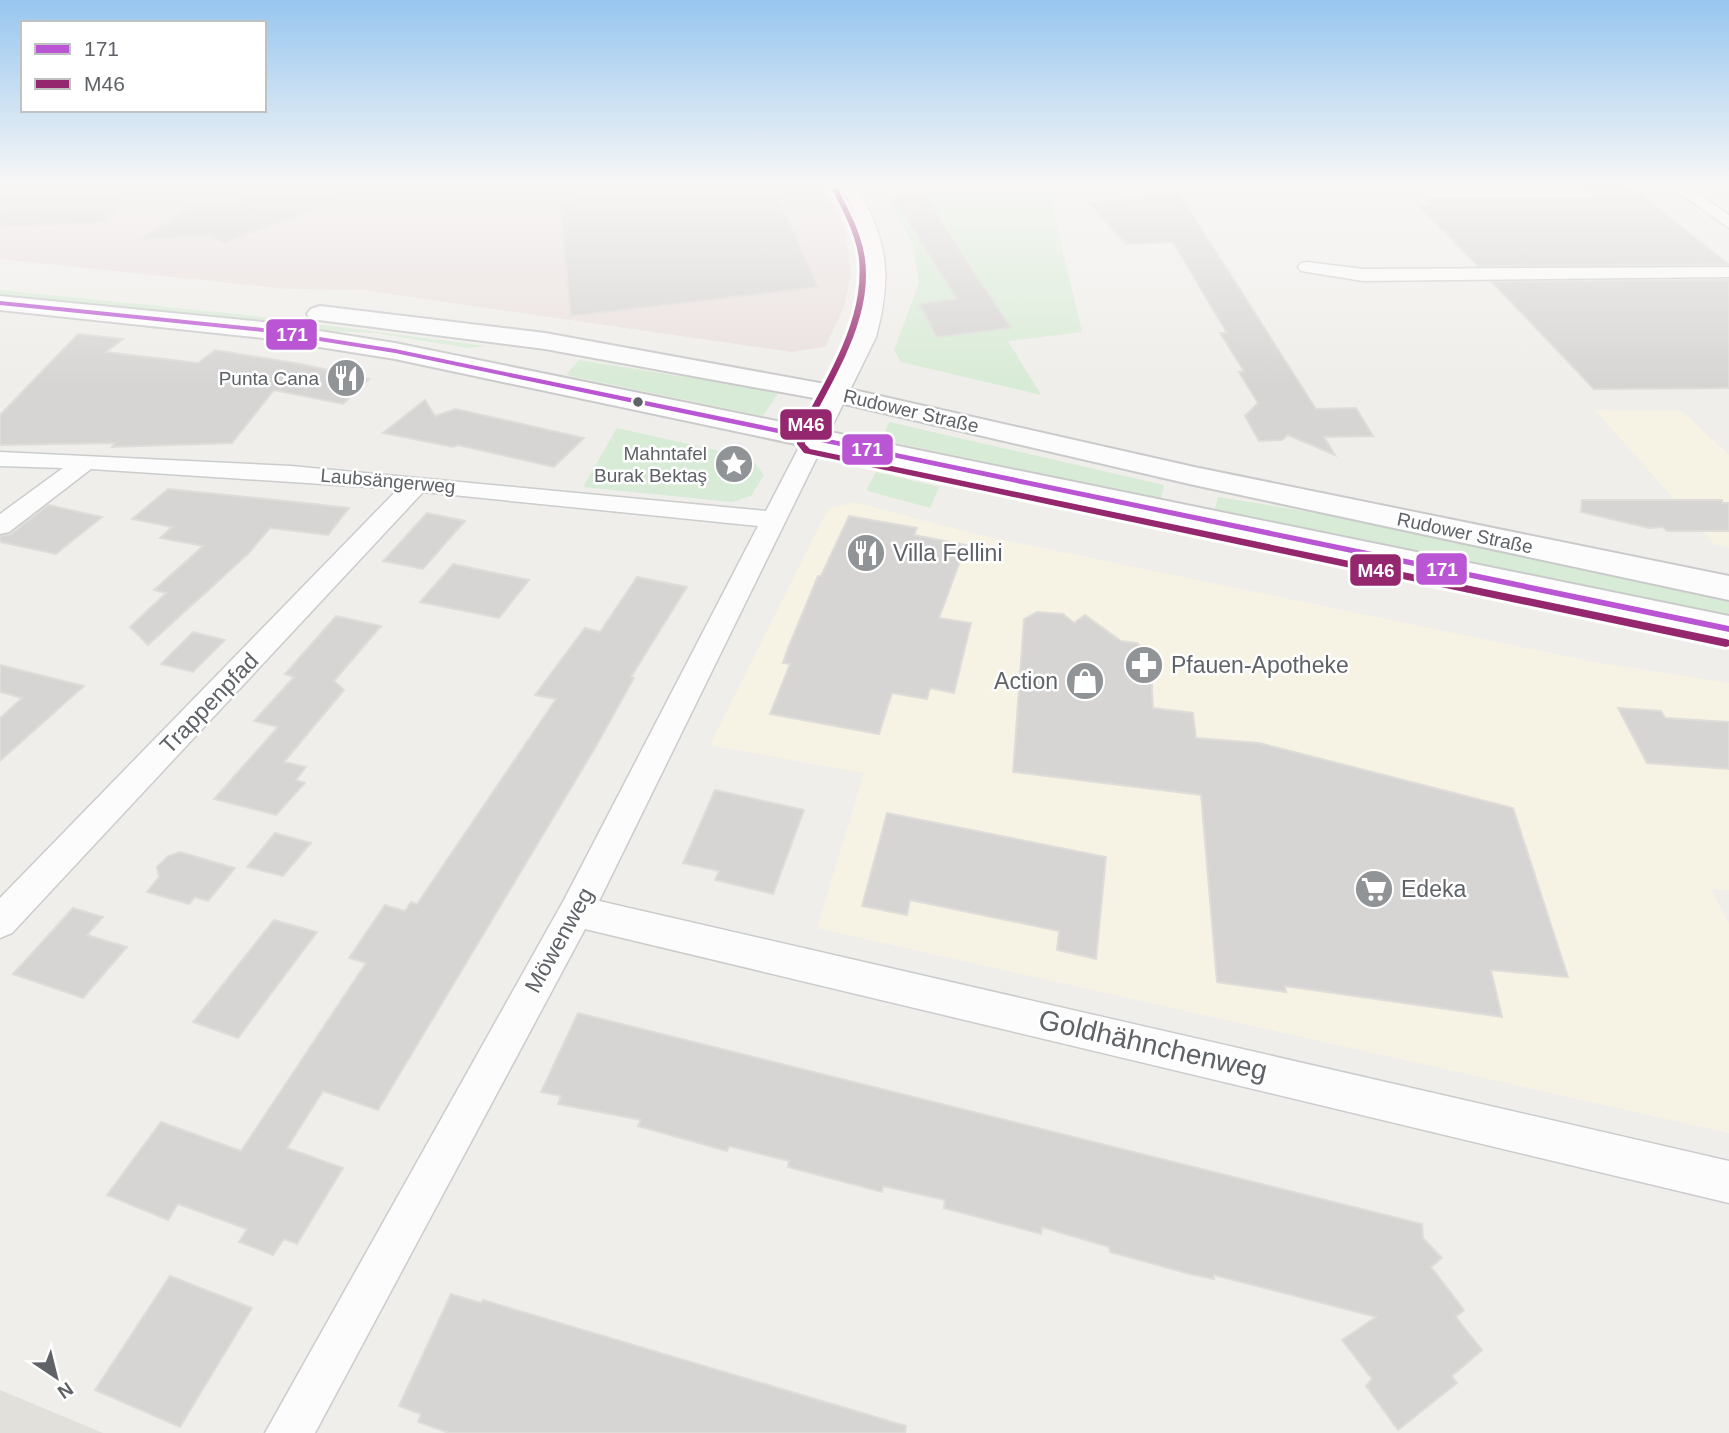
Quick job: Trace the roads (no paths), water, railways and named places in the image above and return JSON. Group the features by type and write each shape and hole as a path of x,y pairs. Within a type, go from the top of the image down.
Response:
{"main road":[{"name":"Rudower Straße","path":"0,280 251,305 545,341 836,394 1194,476 1729,588"},
{"name":"Rudower Straße","path":"0,303 263,330 395,351 1729,629"}],"street":[{"name":"Möwenweg","path":"289,1433 576,911 866,337 878,296 876,249"},
{"path":"1307,267 1363,275 1729,272"},
{"name":"Laubsängerweg","path":"0,459 204,466 417,484 775,520"},
{"path":"0,526 88,461"},
{"name":"Trappenpfad","path":"0,922 417,484"},
{"name":"Goldhähnchenweg","path":"576,911 1729,1182"}],"place":[{"name":"Punta Cana","path":"346,378"},
{"name":"Mahntafel Burak Bektaş","path":"734,464"},
{"name":"Villa Fellini","path":"866,553"},
{"name":"Pfauen-Apotheke","path":"1144,665"},
{"name":"Action","path":"1085,681"},
{"name":"Edeka","path":"1374,889"}]}
